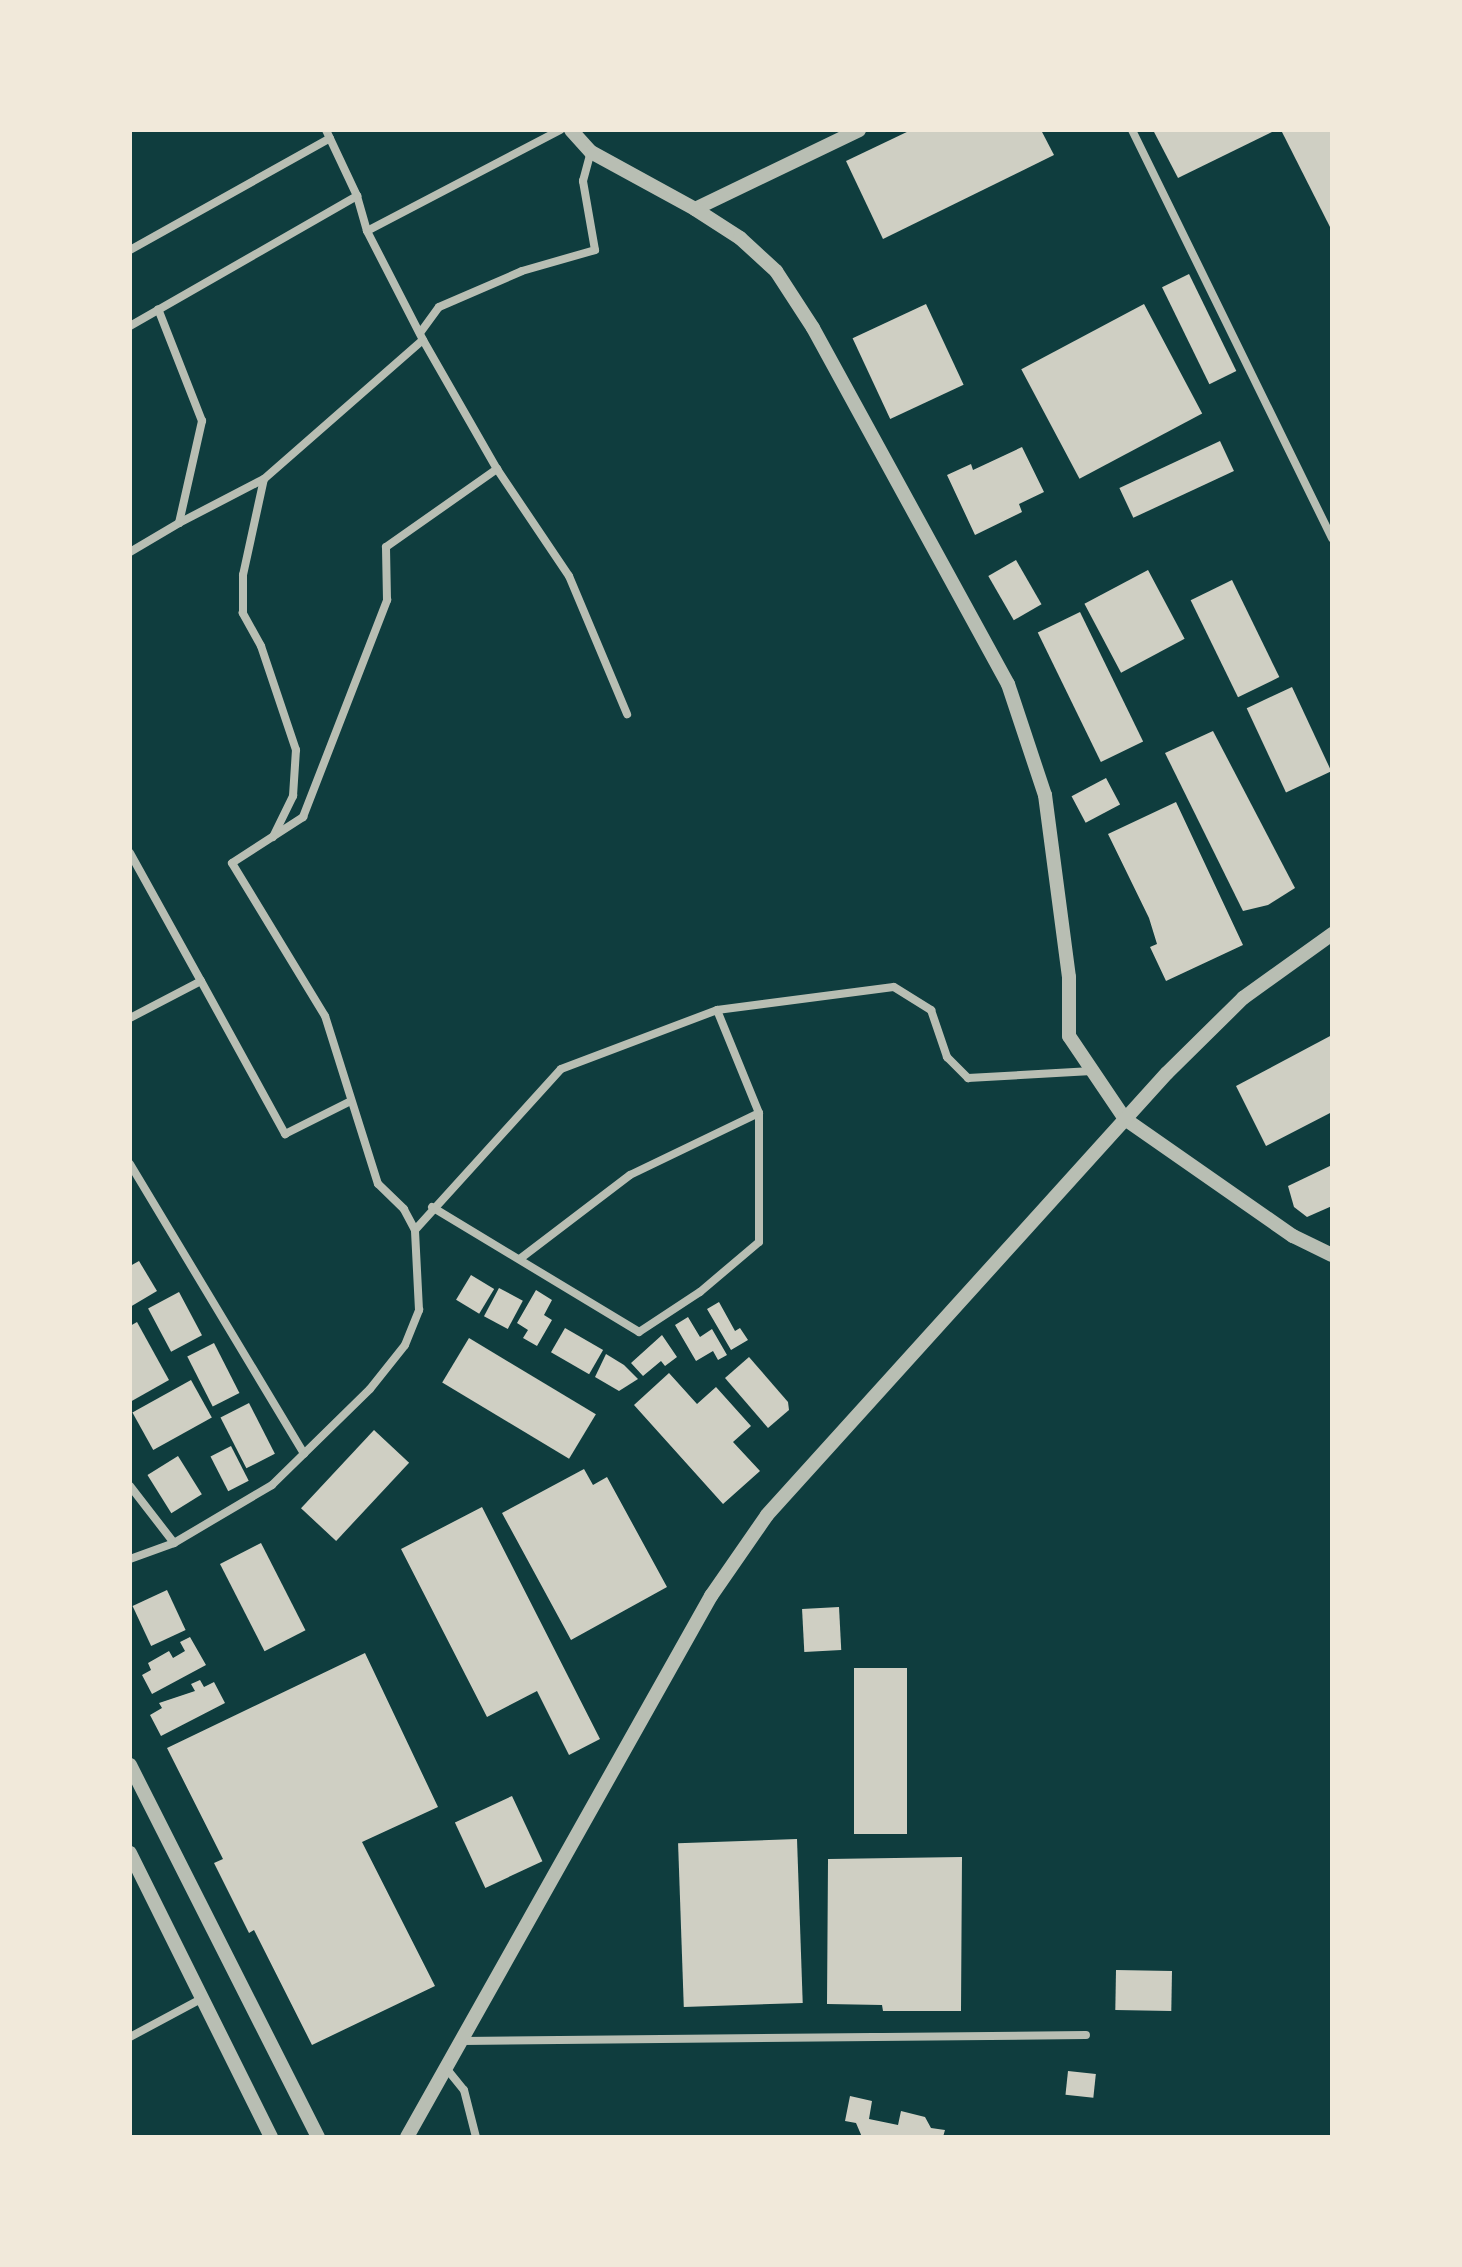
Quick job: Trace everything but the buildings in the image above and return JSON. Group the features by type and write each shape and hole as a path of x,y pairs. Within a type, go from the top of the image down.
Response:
{"street":[{"path":"367,231 560,130"},
{"path":"571,130 591,152 695,209 740,238 784,283 1008,684 1045,795 1069,977 1069,1036 1092,1071 1125,1119 1293,1236 1332,1255"},
{"path":"695,209 859,130"},
{"path":"1132,130 1332,539"},
{"path":"130,250 328,134 357,196 367,231 421,336 497,469 569,576 627,714"},
{"path":"130,552 264,479 421,336 439,307 522,271 595,250 583,181 591,152"},
{"path":"130,326 357,196"},
{"path":"158,309 202,421 179,523"},
{"path":"130,1559 174,1543 272,1485 370,1389 405,1345 419,1310 415,1230 404,1209 378,1184 349,1102 325,1016 232,863 303,817 387,600 386,547 497,469"},
{"path":"264,479 243,575 243,613 261,646 296,750 293,796 270,841"},
{"path":"130,853 285,1134 349,1102"},
{"path":"407,2137 711,1596 767,1515 1125,1119 1243,998 1332,934"},
{"path":"130,1018 201,981"},
{"path":"415,1230 432,1207 561,1069 717,1010 894,987 931,1010 947,1057 968,1078 1092,1071"},
{"path":"432,1207 639,1332 700,1292 759,1242 759,1113 717,1010"},
{"path":"521,1258 630,1175 759,1113"},
{"path":"130,1164 304,1454"},
{"path":"130,1486 174,1543"},
{"path":"130,1765 318,2137"},
{"path":"130,1853 271,2137"},
{"path":"130,2037 201,1999"},
{"path":"462,2041 1086,2035"},
{"path":"446,2068 464,2090 476,2137"}]}
